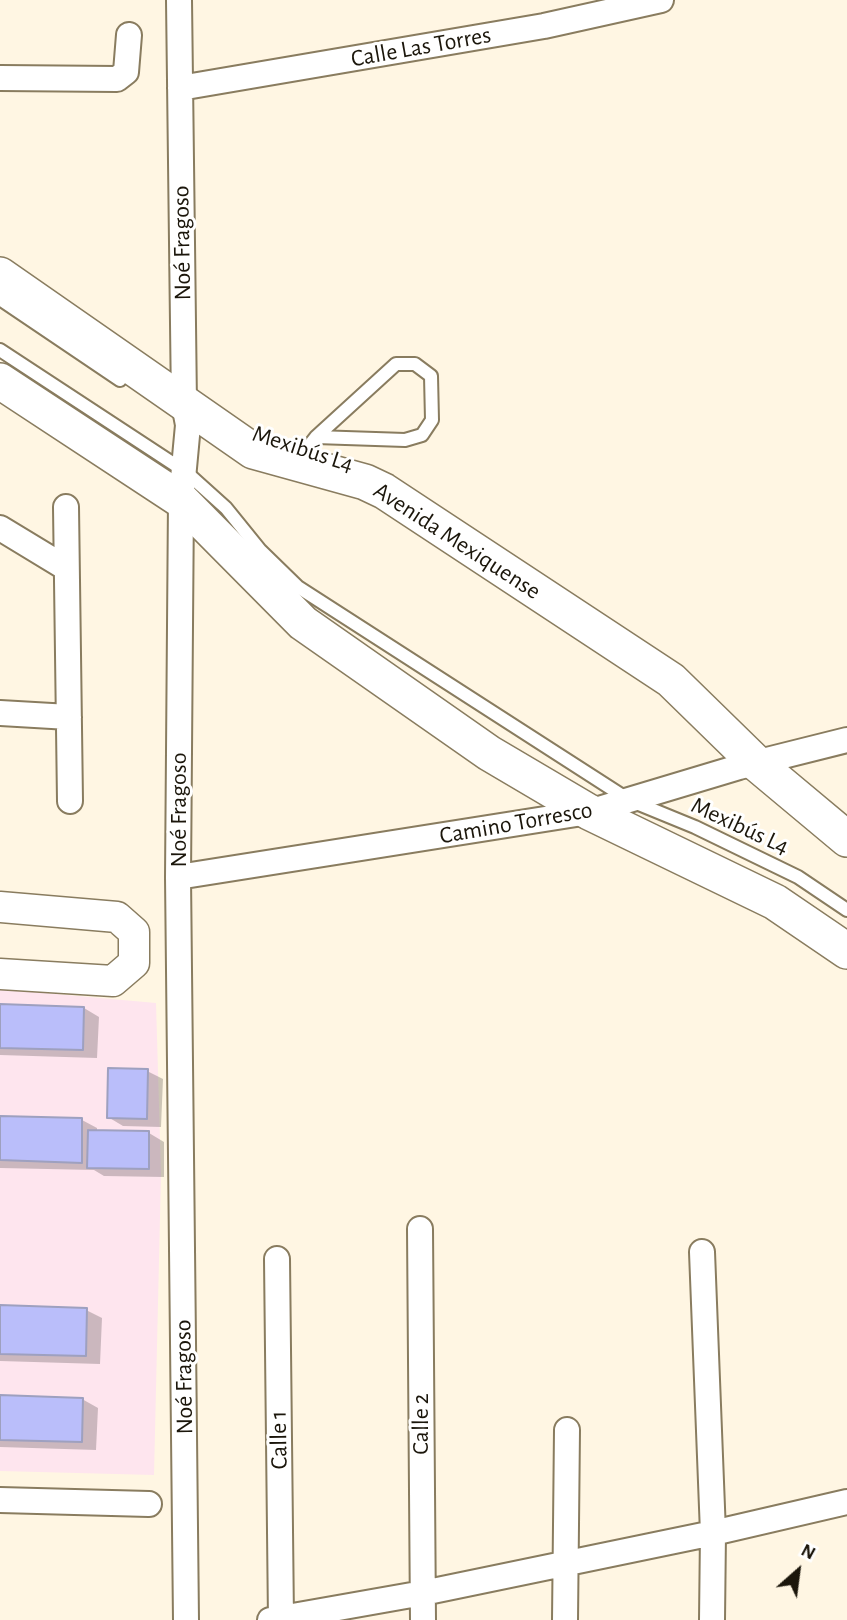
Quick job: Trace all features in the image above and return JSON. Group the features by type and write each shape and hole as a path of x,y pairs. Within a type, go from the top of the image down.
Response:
{"main road":[{"name":"Avenida Mexiquense","path":"0,275 183,416 253,451 306,450 396,498 671,680 748,765 847,839"},
{"path":"0,381 184,486 303,623 489,753 589,812 775,902 847,951"}],"street":[{"name":"Noé Fragoso","path":"179,0 184,486 178,877 186,1620"},
{"name":"Calle Las Torres","path":"180,88 544,26 661,0"},
{"path":"0,78 117,79 127,72 129,35"},
{"path":"66,507 70,801"},
{"path":"0,528 66,568"},
{"path":"0,713 69,717"},
{"name":"Camino Torresco","path":"178,877 589,812 748,765 847,740"},
{"path":"0,907 117,917 134,932 134,963 113,981 0,974"},
{"name":"Calle 2","path":"420,1229 423,1620"},
{"path":"702,1252 713,1533 712,1620"},
{"name":"Calle 1","path":"277,1259 277,1620"},
{"path":"565,1620 567,1430"},
{"path":"0,1500 149,1504"},
{"path":"277,1620 713,1533 847,1502"}],"lane":[{"path":"0,299 133,388"},
{"name":"Mexibús L4","path":"0,350 184,486 226,508 260,550 298,587 629,800 695,827 799,877 847,910"},
{"path":"396,364 415,364 431,376 432,420 422,435 405,440 306,450 396,364"},
{"name":"Mexibús L4","path":"183,416 254,458 374,494 660,681 847,855"}],"shaded area":[{"path":"0,989 156,1003 161,1174 154,1475 0,1471"}],"building":[{"path":"0,1004 84,1007 83,1050 0,1048"},
{"path":"108,1068 148,1069 147,1119 107,1118"},
{"path":"0,1116 82,1118 82,1163 0,1160"},
{"path":"88,1130 149,1131 149,1169 87,1168"},
{"path":"0,1305 87,1308 86,1356 0,1354"},
{"path":"0,1395 83,1398 82,1442 0,1440"}]}
